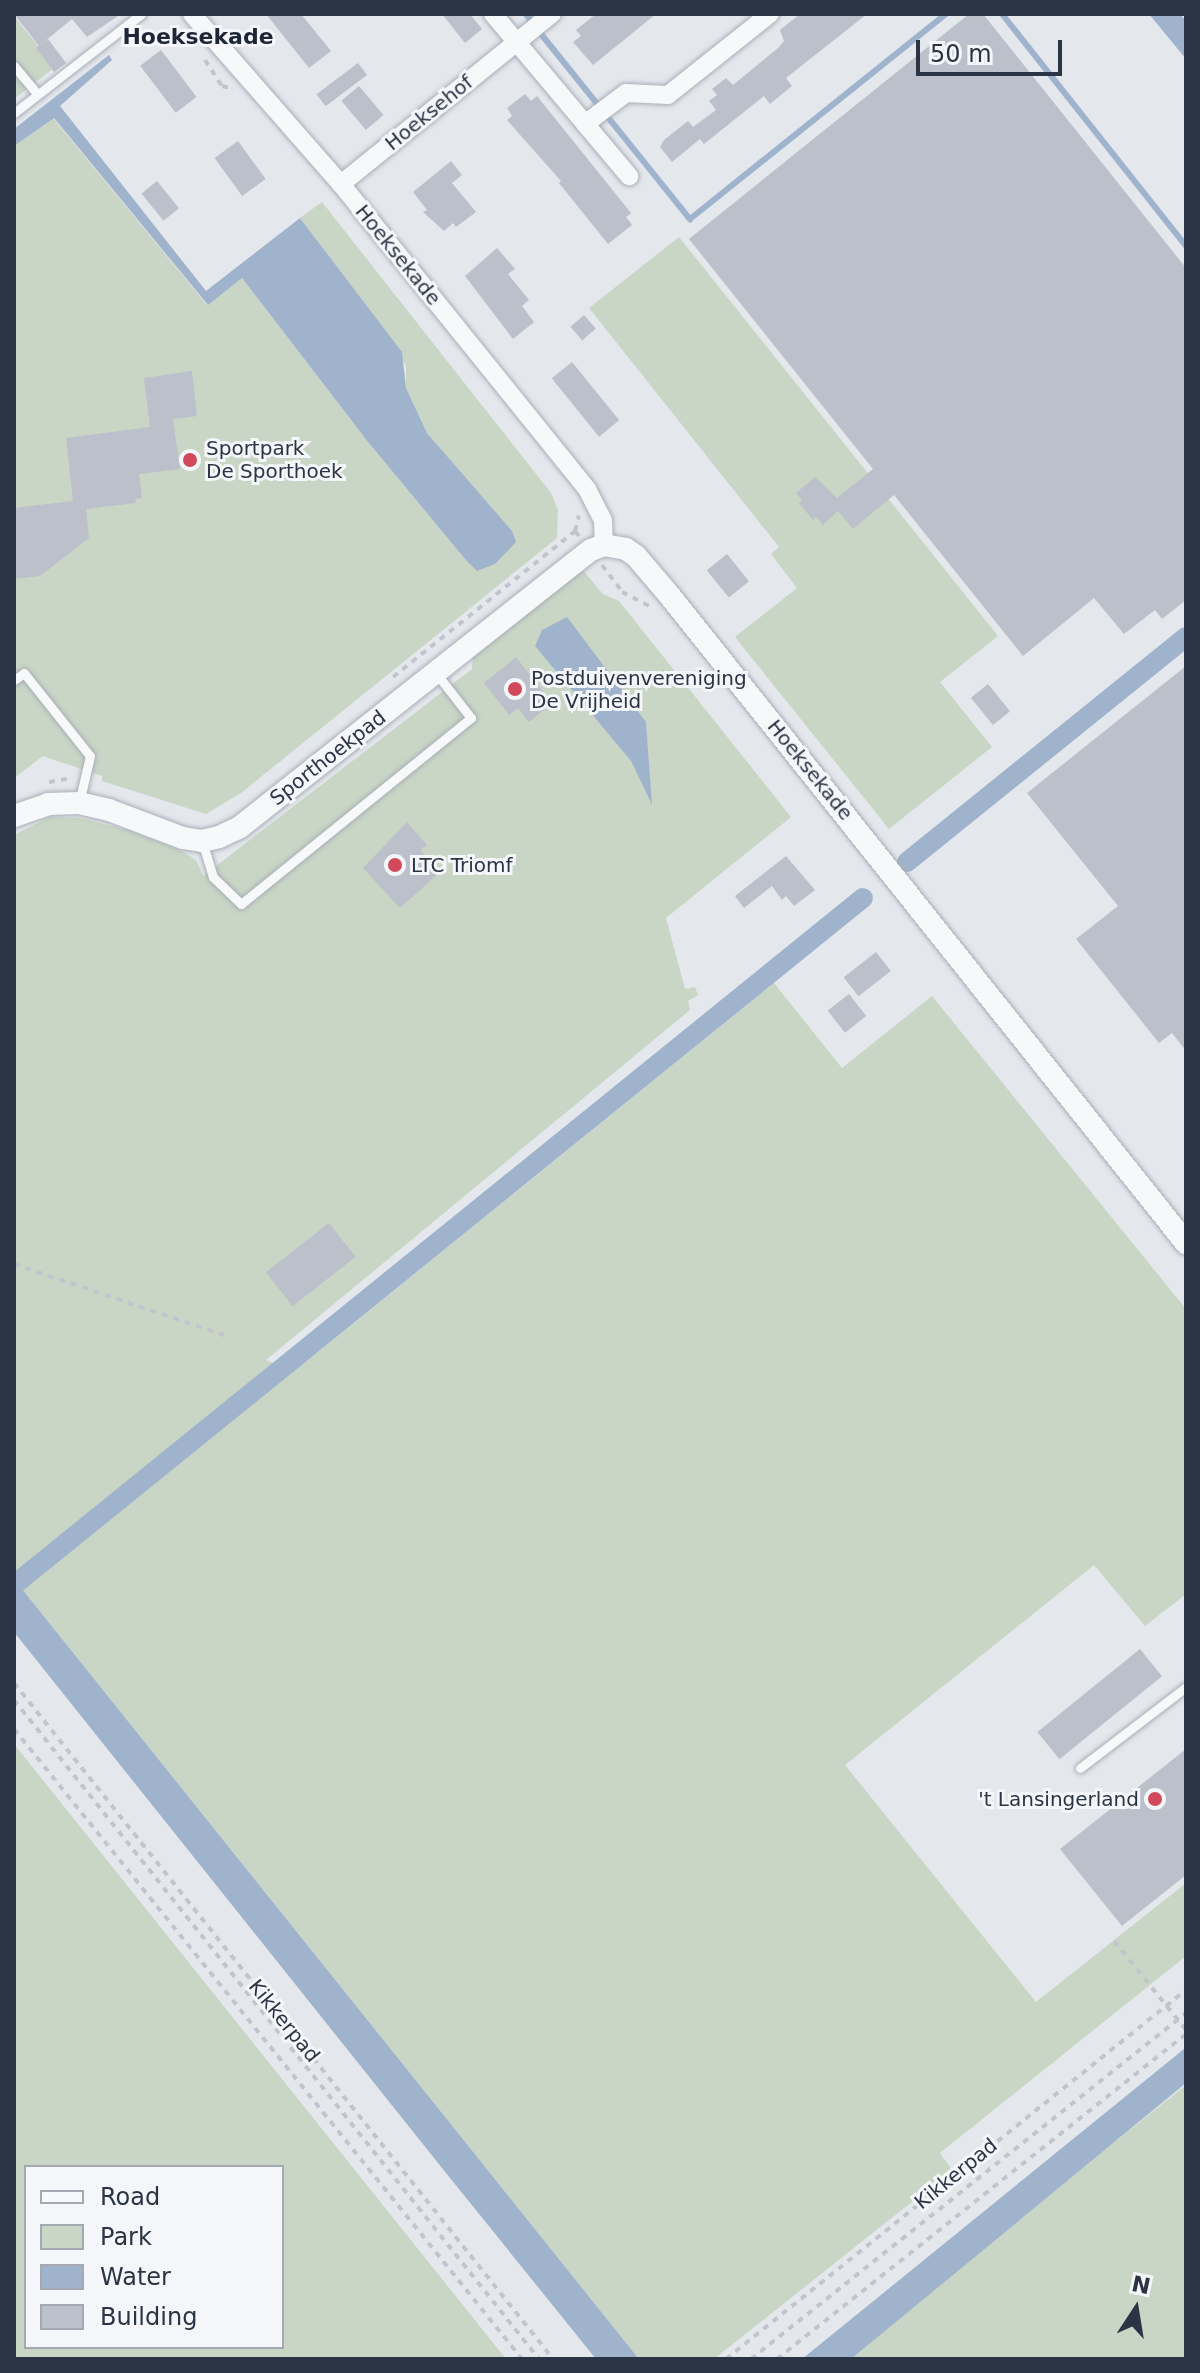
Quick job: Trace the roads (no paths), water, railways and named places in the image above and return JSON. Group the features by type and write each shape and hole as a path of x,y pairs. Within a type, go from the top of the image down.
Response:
{"street":[{"name":"Hoeksekade","path":"192,14 341,184 594,499 603,520 604,545 626,549 636,556 670,596 1186,1243"},
{"path":"493,14 516,42 597,115 629,176"},
{"name":"Hoeksehof","path":"341,184 552,14"},
{"path":"597,115 626,93 668,95 770,14"},
{"name":"Sporthoekpad","path":"202,841 240,827 591,550 604,545"},
{"path":"14,816 48,804 79,803 109,810 183,838 202,841"}],"lane":[{"path":"14,113 141,14"},
{"path":"14,66 37,93"},
{"path":"14,680 24,673 90,756 79,803"},
{"path":"202,841 213,877 241,904 471,718 436,673"},
{"path":"1080,1768 1186,1687"}],"water":[{"path":"1149,14 1180,14 1186,21 1186,59"},
{"path":"109,55 112,60 60,106 206,291 300,218 402,352 406,388 427,433 512,531 516,542 495,564 477,571 465,559 368,442 242,278 208,305 54,118 14,146 14,129"},
{"path":"567,617 646,722 652,805 631,761 535,646 542,630"},
{"path":"14,1579 639,2359 596,2359 446,2173 14,1632"},
{"path":"1184,2049 1186,2083 851,2359 802,2359"}],"waterway":[{"path":"526,14 530,20"},
{"path":"541,34 690,219 946,14"},
{"path":"1002,14 1186,246"},
{"path":"907,862 1186,637"},
{"path":"14,1585 863,898"}],"place":[{"name":"Sportpark De Sporthoek","path":"190,460"},
{"name":"Postduivenvereniging De Vrijheid","path":"515,689"},
{"name":"LTC Triomf","path":"395,865"},
{"name":"'t Lansingerland","path":"1155,1799"}],"district":[{"name":"Hoeksekade","path":"198,37"}]}
